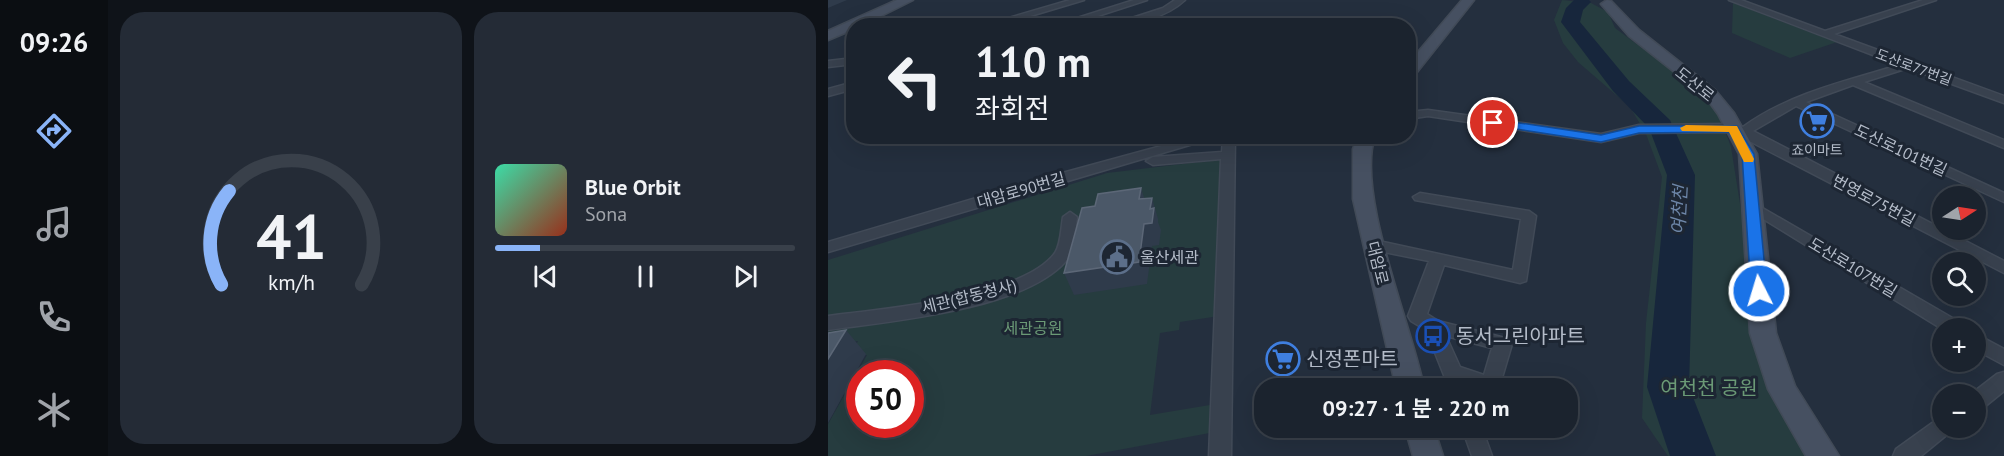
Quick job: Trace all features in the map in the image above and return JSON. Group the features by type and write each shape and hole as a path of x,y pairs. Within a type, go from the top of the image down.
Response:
{"main road":[{"path":"828,25 886,0"},
{"path":"868,18 908,0"},
{"path":"1416,64 1468,0"},
{"name":"도산로","path":"1608,2 1634,33 1710,93 1739,130 1748,154 1762,333 1782,389 1810,438 1824,456"},
{"path":"828,36 846,28"},
{"name":"대암로","path":"1364,144 1361,178 1367,219 1407,378"},
{"path":"1423,438 1428,456"}],"street":[{"path":"1014,18 1080,0"},
{"path":"1083,18 1143,0"},
{"name":"도산로77번길","path":"1733,0 2004,100"},
{"path":"1824,34 1932,0"},
{"path":"1138,18 1166,10 1176,1"},
{"path":"828,64 846,63"},
{"path":"1416,115 1428,113 1601,138 1639,129 1739,130 1760,118 1798,103 1908,65"},
{"path":"1855,82 2004,144"},
{"path":"828,93 846,87"},
{"name":"도산로101번길","path":"1798,103 2004,198"},
{"name":"번영로75번길","path":"1739,130 2004,268"},
{"name":"대암로90번길","path":"828,247 1038,184 1186,144"},
{"path":"1220,456 1229,144"},
{"path":"1117,163 1228,155"},
{"path":"1374,245 1520,277 1529,216 1420,196"},
{"name":"도산로107번길","path":"1752,206 1938,318"},
{"name":"세관(합동청사)","path":"828,323 910,311 989,294 1037,277 1062,256 1070,217"},
{"path":"1438,258 1417,316 1433,326 1503,344 1493,378"},
{"path":"1433,326 1455,378"},
{"path":"1986,347 2004,358"},
{"path":"1986,394 2004,380"},
{"path":"1904,456 1932,434"},
{"path":"1476,438 1482,454"}],"green space":[{"name":"여천천 공원","path":"1562,0 1591,3 1608,12 1615,28 1684,79 1718,112 1731,147 1751,273 1814,456 1668,456 1642,418 1646,323 1662,177 1646,134 1630,107 1578,62 1563,43 1554,20"},
{"path":"1733,3 1837,42 1790,58 1732,33"},
{"name":"세관공원","path":"1224,159 1219,316 1180,322 1179,330 1160,333 1150,415 1216,404 1215,432 1086,456 828,456 828,424 846,392 846,438 924,438 924,360 864,360 867,355 848,358 858,341 828,345 828,260 1107,173"}],"building":[{"path":"1141,188 1139,199 1152,198 1150,209 1154,208 1152,223 1144,224 1139,262 1064,273 1082,208 1095,206 1098,194"},
{"path":"846,330 828,359 828,333"}],"waterway":[{"name":"여천천","path":"1582,2 1575,8 1570,22 1621,86 1661,125 1681,175 1668,387 1693,456"}],"slow traffic":[{"path":"1686,128 1733,128 1748,154 1748,159"}],"place":[{"name":"죠이마트","path":"1817,121"},
{"name":"울산세관","path":"1117,257"},
{"name":"동서그린아파트","path":"1433,336"},
{"name":"신정폰마트","path":"1283,359"}],"route":[{"path":"1493,123 1601,138 1639,129 1733,128 1748,154 1759,291"}]}
